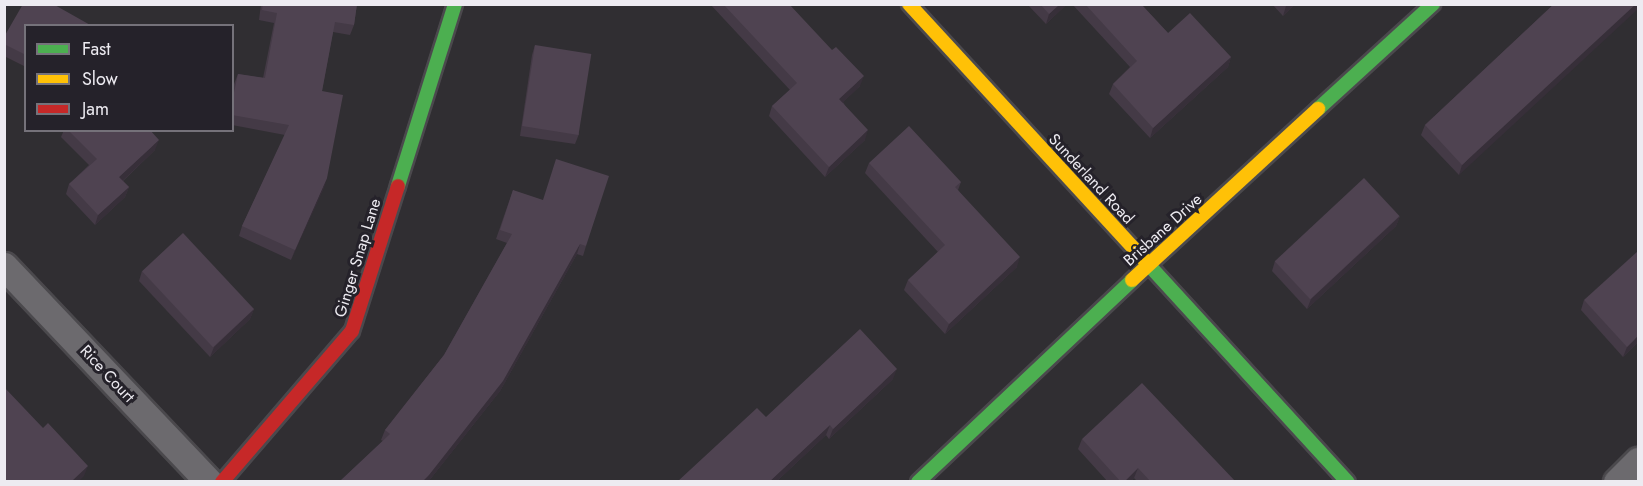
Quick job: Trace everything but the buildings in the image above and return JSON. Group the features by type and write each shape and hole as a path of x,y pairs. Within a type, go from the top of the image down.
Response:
{"street":[{"name":"Ginger Snap Lane","path":"222,482 352,331 455,4"},
{"name":"Sunderland Road","path":"909,4 1348,482"},
{"name":"Brisbane Drive","path":"918,482 1149,265 1433,4"},
{"name":"Rice Court","path":"4,266 209,482"},
{"path":"1617,482 1638,461"}],"traffic: fast":[{"path":"398,186 455,4"},
{"path":"1318,109 1433,4"},
{"path":"1147,263 1348,482"},
{"path":"918,482 1132,280"}],"traffic: slow":[{"path":"909,4 1147,263"},
{"path":"1132,280 1318,109"}],"traffic: jam":[{"path":"222,482 352,331 398,186"}]}
